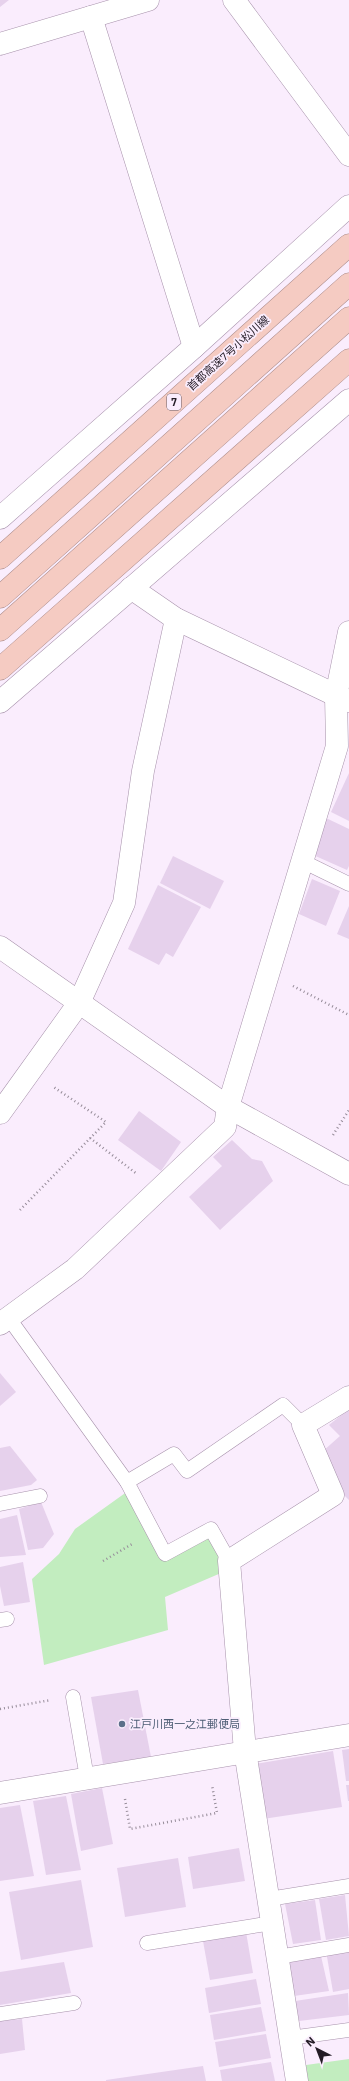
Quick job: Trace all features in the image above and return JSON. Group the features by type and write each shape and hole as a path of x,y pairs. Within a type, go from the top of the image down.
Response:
{"highway":[{"name":"首都高速7号小松川線","path":"0,558 349,245"},
{"path":"0,598 349,284"},
{"path":"0,630 349,318"},
{"path":"0,669 349,360"}],"street":[{"path":"0,44 148,0"},
{"path":"234,0 349,154"},
{"path":"91,17 194,347"},
{"path":"0,518 194,347 349,206"},
{"path":"0,702 349,400"},
{"path":"130,588 176,619 342,699"},
{"path":"0,1113 79,1003 124,903 143,771 176,619"},
{"path":"4,1321 75,1269 225,1127 228,1107 337,746 349,632"},
{"path":"0,947 228,1107 349,1174"},
{"path":"297,2081 245,1751 229,1561 333,1495 303,1424 349,1397"},
{"path":"0,1793 245,1751 349,1735"}],"lane":[{"path":"302,861 349,884"},
{"path":"4,1321 127,1482 166,1554 211,1529 229,1561"},
{"path":"127,1482 174,1454 187,1471 283,1405 303,1424"},
{"path":"0,1504 40,1496"},
{"path":"73,1697 87,1778"},
{"path":"269,1899 349,1886"},
{"path":"147,1943 272,1923"},
{"path":"278,1957 349,1944"},
{"path":"0,2014 74,2003"},
{"path":"290,2038 349,2030"}],"path":[{"path":"269,974 349,1014"},
{"path":"20,1210 106,1122 30,1071"},
{"path":"90,1138 158,1191"},
{"path":"103,1561 154,1533"},
{"path":"0,1709 73,1697"},
{"path":"120,1772 130,1829 217,1812 207,1758"}],"green space":[{"path":"128,1491 164,1560 208,1536 224,1562 221,1573 165,1597 168,1630 44,1665 32,1579 59,1554 75,1529"},
{"path":"349,2059 349,2081 308,2081 306,2065"}],"building":[{"path":"0,0 9,0 0,7"},
{"path":"349,773 349,821 331,812"},
{"path":"326,818 349,829 349,866 347,870 311,854"},
{"path":"173,856 224,881 210,909 160,883"},
{"path":"312,879 340,891 326,926 299,914"},
{"path":"158,885 201,907 173,957 166,953 159,965 128,949"},
{"path":"349,906 349,939 337,934"},
{"path":"139,1111 181,1142 161,1171 118,1140"},
{"path":"232,1140 252,1159 262,1161 273,1181 220,1230 189,1197 222,1166 213,1157"},
{"path":"0,1373 16,1392 0,1406"},
{"path":"349,1409 349,1500 340,1491 339,1480 322,1452 340,1436 329,1425"},
{"path":"10,1446 37,1480 31,1485 0,1491 0,1448"},
{"path":"41,1502 54,1534 43,1548 28,1550 19,1509"},
{"path":"17,1515 26,1555 0,1557 0,1519"},
{"path":"23,1562 30,1602 4,1606 0,1586 0,1567"},
{"path":"138,1690 151,1757 103,1764 91,1697"},
{"path":"349,1749 349,1781 346,1781 342,1750"},
{"path":"333,1751 342,1807 263,1819 255,1764"},
{"path":"346,1785 349,1785 349,1801 348,1801"},
{"path":"102,1788 113,1844 81,1851 71,1794"},
{"path":"66,1796 81,1870 46,1875 33,1801"},
{"path":"20,1805 34,1876 0,1881 0,1808"},
{"path":"239,1848 245,1881 193,1889 188,1857"},
{"path":"178,1858 186,1907 125,1917 117,1868"},
{"path":"81,1880 93,1947 21,1960 9,1892"},
{"path":"345,1895 349,1936 326,1940 319,1899"},
{"path":"315,1900 321,1940 293,1944 285,1904"},
{"path":"246,1932 253,1973 210,1980 203,1941"},
{"path":"349,1948 349,1989 333,1992 326,1951"},
{"path":"321,1956 329,1991 294,1996 288,1961"},
{"path":"64,1962 71,1993 0,2005 0,1972"},
{"path":"256,1979 261,2004 209,2013 205,1988"},
{"path":"348,1993 349,2015 299,2021 295,2001"},
{"path":"261,2007 266,2031 214,2040 210,2015"},
{"path":"22,2019 25,2050 0,2054 0,2021"},
{"path":"266,2034 271,2058 219,2067 215,2042"},
{"path":"271,2062 275,2081 222,2081 220,2070"},
{"path":"203,2066 206,2081 106,2081 106,2080"}],"place":[{"name":"江戸川西一之江郵便局","path":"122,1724"}]}
